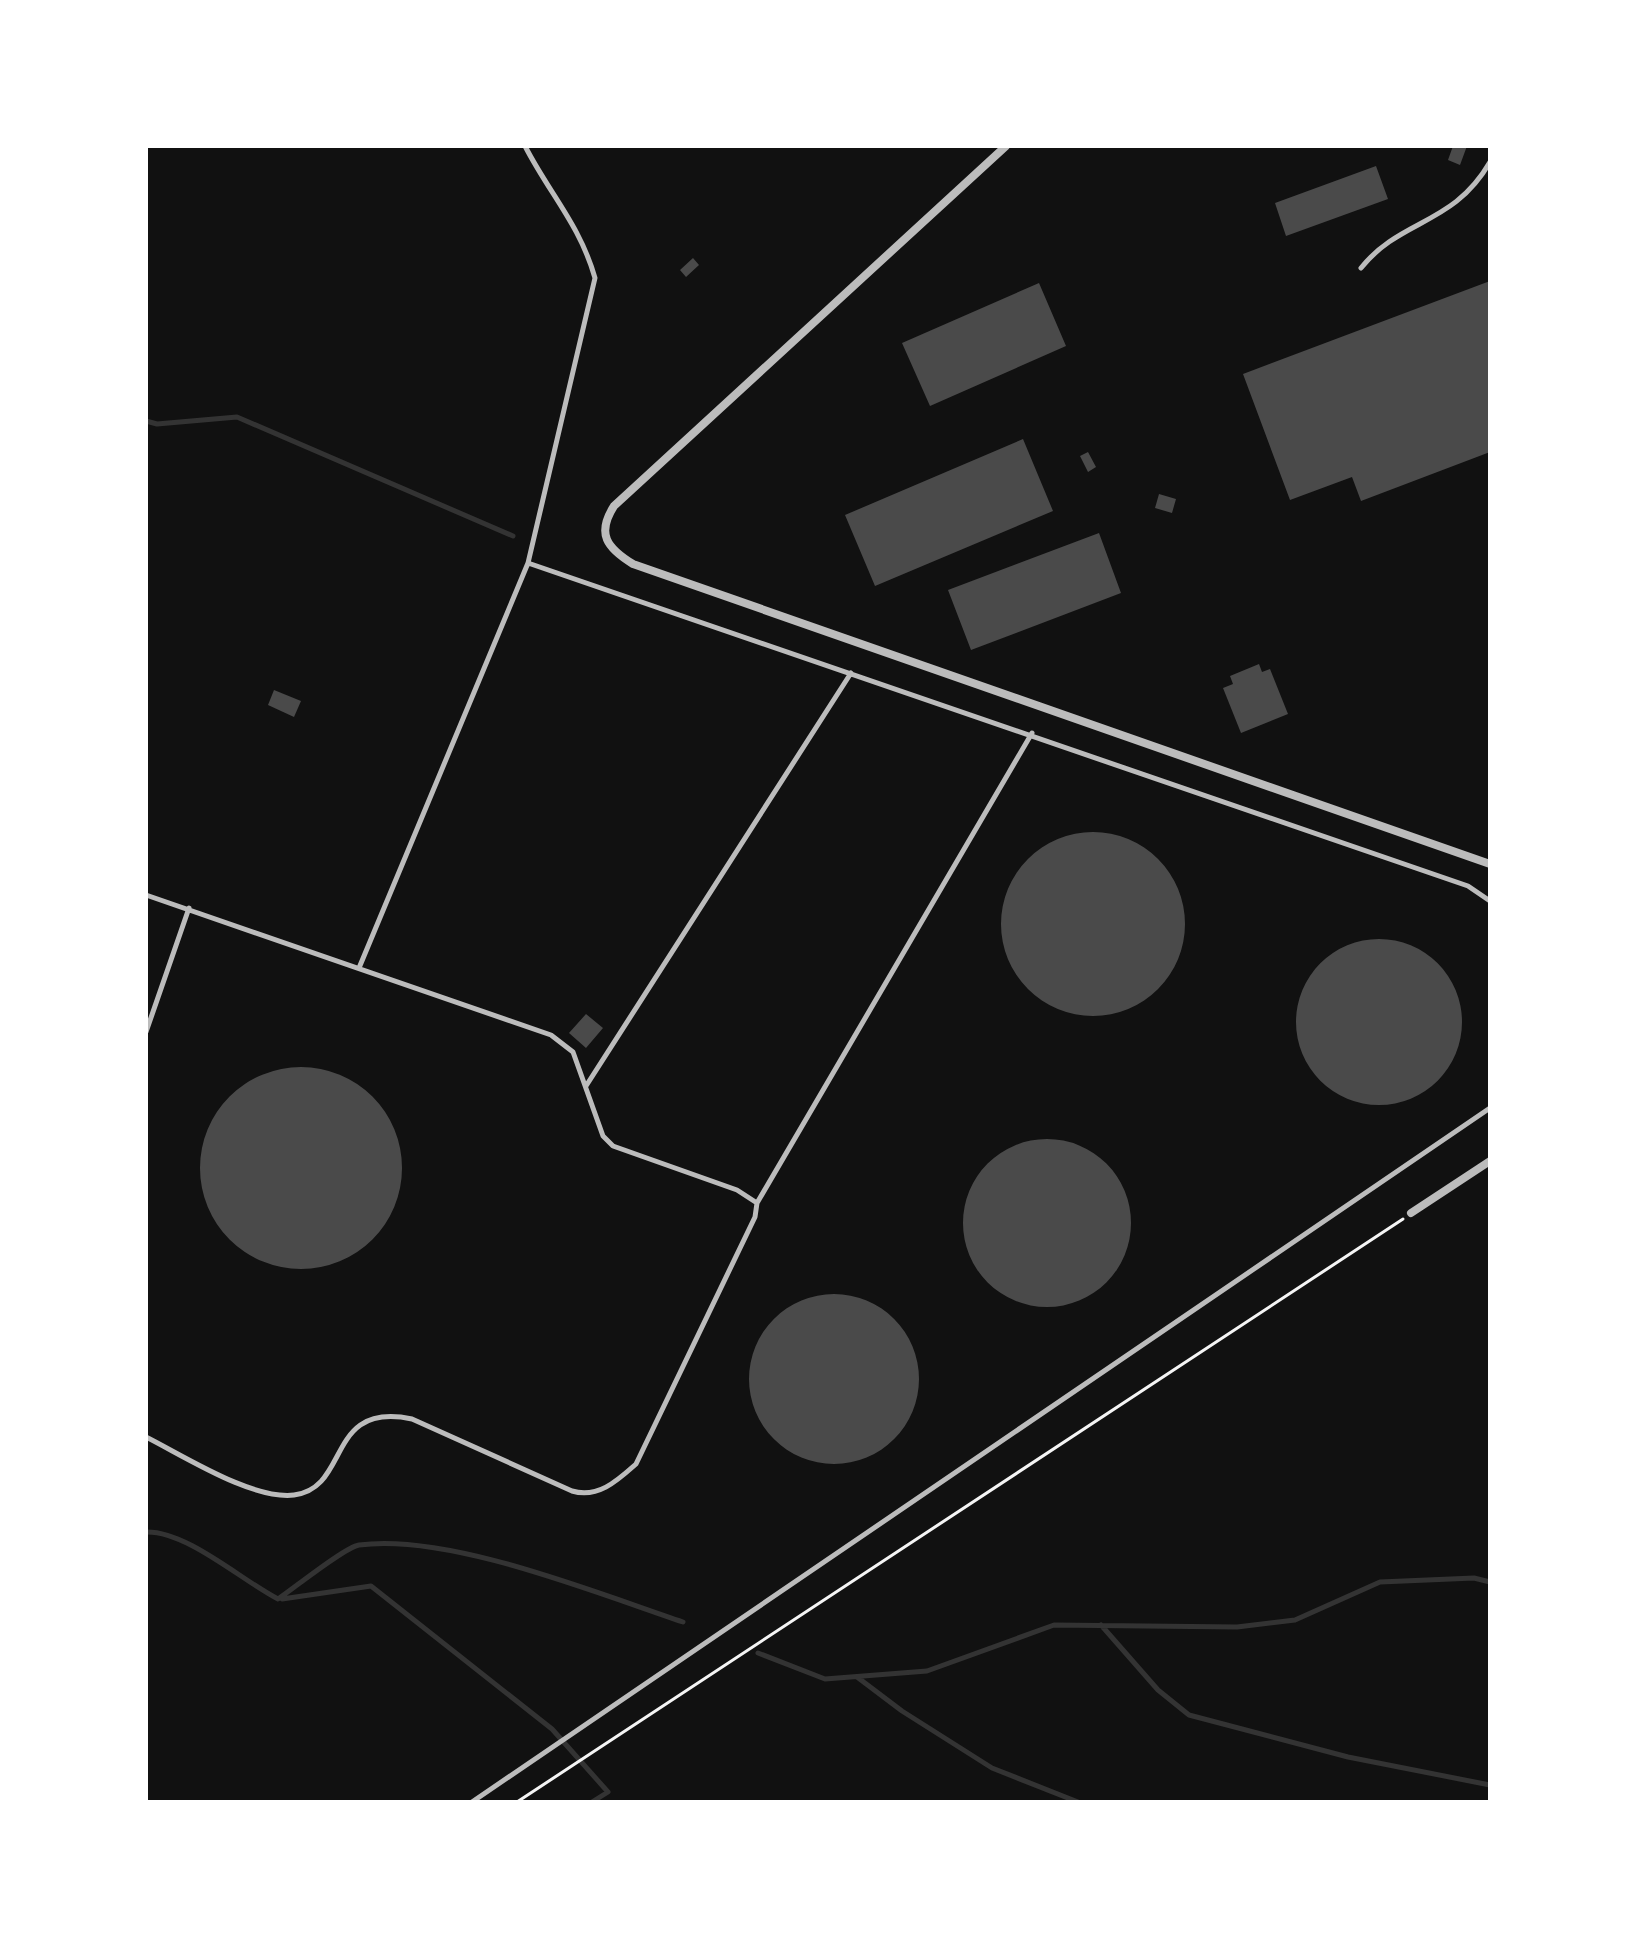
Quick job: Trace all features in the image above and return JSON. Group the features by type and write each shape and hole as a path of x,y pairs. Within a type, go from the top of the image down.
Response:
{"street":[{"path":"1006,146 614,506 606,519 604,539 612,551 633,564 1490,864"},
{"path":"1411,1213 1490,1161"}],"lane":[{"path":"359,968 528,563 595,278 587,249 571,217 525,146"},
{"path":"1361,268 1379,246 1447,211 1477,185 1490,162"},
{"path":"528,563 1032,733 1468,886 1490,901"},
{"path":"586,1086 851,673"},
{"path":"146,1437 248,1487 297,1495 315,1485 350,1435 365,1420 385,1414 412,1419 572,1491 594,1492 616,1482 636,1464 755,1217 757,1203 1032,733"},
{"path":"146,895 551,1035 573,1052 603,1136 613,1146 737,1190 757,1203"},
{"path":"146,1032 189,908"},
{"path":"472,1802 1490,1108"}],"path":[{"path":"517,1802 1411,1213"}],"building":[{"path":"1453,146 1467,146 1460,165 1448,160"},
{"path":"1376,166 1388,199 1286,236 1275,203"},
{"path":"693,258 699,265 686,277 680,270"},
{"path":"1490,281 1490,452 1361,501 1352,477 1290,500 1243,374"},
{"path":"1039,283 1066,346 930,406 902,343"},
{"path":"1023,439 1053,511 875,586 845,515"},
{"path":"1088,452 1096,467 1088,472 1080,456"},
{"path":"1159,494 1176,499 1172,513 1155,508"},
{"path":"1099,533 1121,593 971,650 948,590"},
{"path":"1259,664 1262,672 1270,669 1288,714 1241,733 1223,688 1233,684 1230,676"},
{"path":"274,690 301,701 294,717 268,705"},
{"path":"1093,832 1128,839 1158,859 1178,889 1185,924 1178,959 1158,989 1128,1009 1093,1016 1058,1009 1028,989 1008,959 1001,924 1008,889 1028,859 1058,839"},
{"path":"1379,939 1411,945 1438,963 1456,990 1462,1022 1456,1054 1438,1081 1411,1099 1379,1105 1347,1099 1320,1081 1302,1054 1296,1022 1302,990 1320,963 1347,945"},
{"path":"586,1014 603,1028 586,1048 569,1033"},
{"path":"301,1067 340,1075 372,1097 394,1129 402,1168 394,1207 372,1239 340,1261 301,1269 262,1261 230,1239 208,1207 200,1168 208,1129 230,1097 262,1075"},
{"path":"1047,1139 1079,1146 1106,1164 1124,1191 1131,1223 1124,1255 1106,1282 1079,1300 1047,1307 1015,1300 988,1282 970,1255 963,1223 970,1191 988,1164 1015,1146"},
{"path":"834,1294 866,1301 894,1319 912,1347 919,1379 912,1411 894,1439 866,1457 834,1464 802,1457 774,1439 756,1411 749,1379 756,1347 774,1319 802,1301"}],"waterway":[{"path":"146,421 157,424 237,417 513,536"},
{"path":"146,1532 179,1539 278,1599 352,1547 395,1544 478,1556 683,1622"},
{"path":"758,1653 825,1679 927,1671 1054,1625 1237,1627 1295,1620 1380,1582 1474,1578 1490,1582"},
{"path":"282,1599 371,1586 552,1729 608,1792 592,1802"},
{"path":"1101,1625 1158,1690 1189,1715 1348,1757 1490,1785"},
{"path":"857,1677 902,1711 992,1768 1078,1802"}]}
